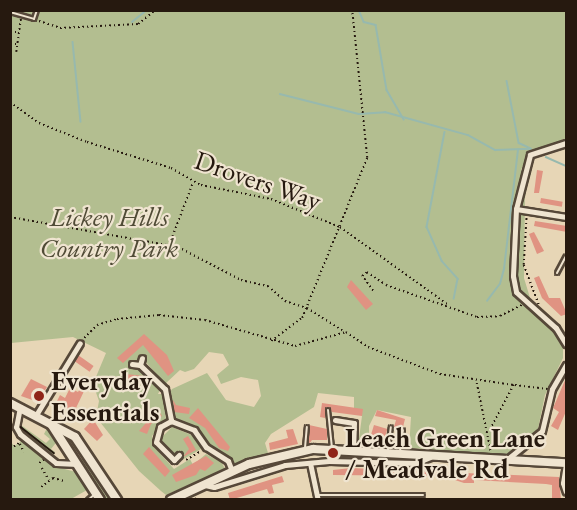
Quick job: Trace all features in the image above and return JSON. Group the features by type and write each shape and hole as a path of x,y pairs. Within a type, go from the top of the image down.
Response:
{"street":[{"path":"567,143 530,155 516,209 513,276 516,292 567,344"},
{"path":"516,209 567,217"},
{"path":"36,415 80,343"},
{"path":"140,365 142,358"},
{"path":"132,364 140,365 165,389 171,421"},
{"path":"171,500 232,471 305,450 353,450 492,461 510,457 542,431 552,389 567,365"},
{"path":"10,403 71,433 84,448 117,500"},
{"path":"20,407 17,429 26,439 53,461 63,465 77,464"},
{"path":"335,420 354,423 353,450"},
{"path":"179,455 174,460 156,442 160,427 171,421 194,430 206,447 228,461 232,471"},
{"path":"50,423 73,454 98,497"},
{"path":"73,454 84,448"},
{"path":"203,484 214,487 263,470 310,463 416,463 430,457"},
{"path":"510,457 522,463 567,463 563,483 567,492"},
{"path":"310,463 318,497"}],"lane":[{"path":"10,12 22,14 34,20 37,10"},
{"path":"557,273 567,256"},
{"path":"328,410 332,449"},
{"path":"305,450 306,427"},
{"path":"387,453 391,427"},
{"path":"400,454 403,430"},
{"path":"318,497 423,495"},
{"path":"88,500 98,497"}],"path":[{"path":"34,20 60,28 138,24 155,10"},
{"path":"270,341 300,322 367,158 352,10"},
{"path":"16,52 22,14"},
{"path":"10,32 19,32"},
{"path":"10,44 17,44"},
{"name":"Drovers Way","path":"10,102 39,123 171,168 193,181 270,199 340,227 447,304"},
{"path":"169,245 193,181"},
{"path":"527,211 524,265 539,305 537,312"},
{"path":"10,217 178,246 241,280 268,286 285,301 307,308 389,355 477,382 552,389"},
{"path":"373,291 362,276 367,272 386,285 422,300 447,304 477,316 500,316 516,311 525,302"},
{"path":"80,343 97,325 117,319 159,315 205,320 270,341 295,346 346,332"},
{"path":"477,382 489,432 492,461"},
{"path":"489,432 514,385"},
{"path":"10,449 26,439"},
{"path":"19,443 24,452"},
{"path":"179,455 186,460 206,447"},
{"path":"49,480 42,468 53,461"},
{"path":"41,487 49,480 64,481"}],"green space":[{"name":"Lickey Hills Country Park","path":"11,11 566,11 566,139 529,152 521,170 529,172 525,198 524,278 534,311 563,343 563,358 545,395 538,429 509,455 409,448 411,417 377,410 369,426 369,446 358,446 362,416 354,408 354,397 318,393 314,407 271,434 265,443 268,453 233,465 209,446 195,427 172,420 169,394 172,389 207,373 226,400 254,407 261,396 258,380 241,377 221,384 217,375 229,365 223,354 209,352 194,369 185,372 180,370 165,384 144,360 131,369 143,370 161,388 158,394 163,394 166,420 152,436 155,448 174,469 190,459 193,465 206,454 222,463 225,469 166,495 139,471 96,417 99,401 93,384 106,353 73,337 11,343"},
{"path":"21,425 46,443 50,439 44,434 47,428 56,435 59,439 51,449 55,452 52,456 21,431"},
{"path":"172,427 194,436 201,449 182,460 177,453 174,455 159,440"},
{"path":"23,440 53,466 76,472 87,490 71,499 11,499 11,442 14,446"},
{"path":"84,456 114,499 102,499 80,462"}],"building":[{"path":"537,170 543,171 539,193 534,193"},
{"path":"541,198 563,202 562,207 540,203"},
{"path":"535,221 567,226 567,232 534,226"},
{"path":"534,232 544,251 537,254 529,234"},
{"path":"539,276 549,298 560,298 567,314 561,316 542,298 534,278"},
{"path":"351,280 373,304 366,310 347,287"},
{"path":"144,334 167,355 174,371 168,376 143,345 123,363 117,358"},
{"path":"78,355 94,366 90,372 74,361"},
{"path":"126,374 144,376 151,385 133,384 126,389"},
{"path":"566,378 567,409 558,430 551,426 559,412 553,408"},
{"path":"31,379 47,387 38,402 21,396"},
{"path":"81,387 85,389 76,408 81,414 77,422 64,416 68,409 56,403 60,395 65,398 70,388 78,392"},
{"path":"173,400 176,405 190,408 189,414 174,412"},
{"path":"322,403 363,409 362,416 332,412 328,407 325,418 320,417"},
{"path":"198,408 230,447 228,451 219,448 205,428 189,418"},
{"path":"158,409 162,416 151,424 147,434 139,431"},
{"path":"377,410 405,419 403,427 394,427 396,420 375,416"},
{"path":"93,419 103,435 97,441 84,429"},
{"path":"309,425 327,429 327,440 312,440 309,444"},
{"path":"374,425 387,429 384,439 371,435"},
{"path":"293,429 298,444 270,450 269,443 288,438 286,430"},
{"path":"188,436 196,450 183,457 189,449 183,439"},
{"path":"149,447 170,471 165,477 143,454"},
{"path":"206,456 214,463 205,471 200,469 196,475 176,482 172,475"},
{"path":"351,468 559,477 561,500 552,500 552,485 546,484 474,480 474,483 464,483 443,476 333,475 333,470"},
{"path":"282,476 284,482 272,485 274,493 269,494 267,489 230,500 228,493"}],"waterway":[{"path":"132,22 147,10"},
{"path":"359,10 364,22 376,25 387,90 404,119"},
{"path":"73,42 81,122"},
{"path":"507,81 519,143 530,148"},
{"path":"280,94 359,114 385,112 468,135 495,150 531,149"},
{"path":"445,132 427,227 442,261 458,279 454,299"},
{"path":"487,301 500,284 504,269 518,150"},
{"path":"546,157 566,166"}],"tram line":[{"path":"21,427 54,453"}],"place":[{"name":"Everyday Essentials","path":"39,396"},
{"name":"Leach Green Lane / Meadvale Rd","path":"333,453"}]}
